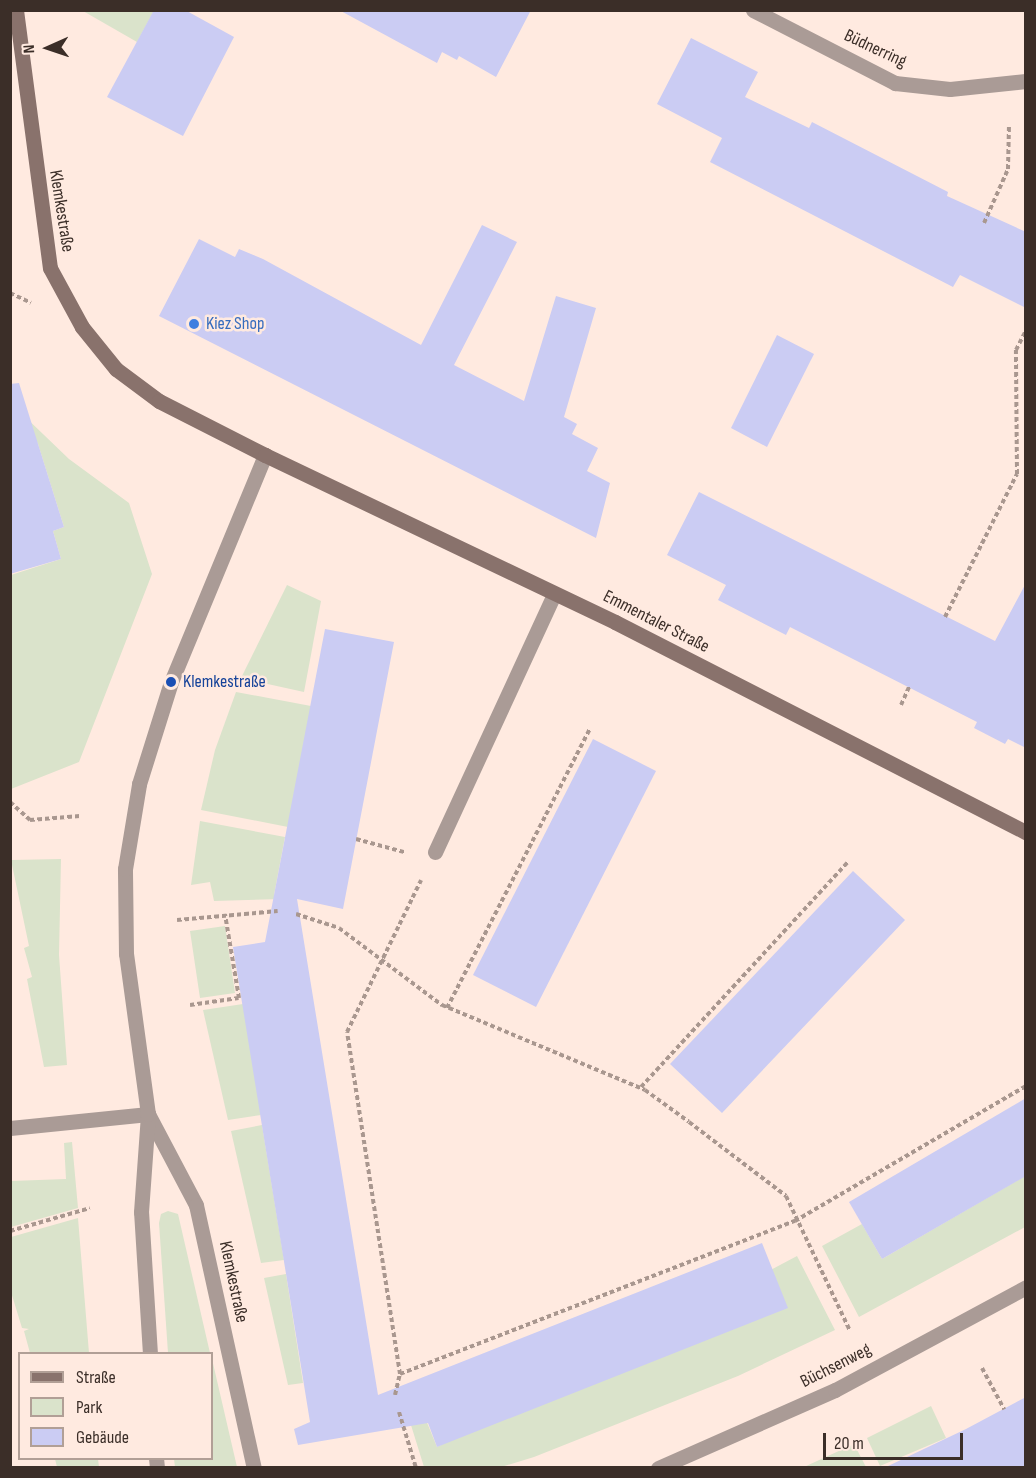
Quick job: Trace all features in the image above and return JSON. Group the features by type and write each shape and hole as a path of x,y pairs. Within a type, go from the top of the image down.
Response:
{"street":[{"name":"Klemkestraße","path":"16,10 50,268 82,327 116,369 159,401 265,455 171,681 139,784 125,869 126,954 148,1114 141,1212 150,1352"},
{"name":"Büdnerring","path":"753,10 896,83 950,89 1026,81"},
{"name":"Emmentaler Straße","path":"265,455 554,594 1026,832"},
{"path":"433,856 554,594"},
{"name":"Klemkestraße","path":"148,1114 196,1205 254,1467"},
{"path":"10,1128 148,1114"},
{"name":"Büchsenweg","path":"658,1467 835,1390 1026,1287"}],"path":[{"path":"984,222 1008,169 1009,126"},
{"path":"945,617 1017,474 1016,350 1026,330"},
{"path":"901,705 909,687"},
{"path":"447,1008 590,729"},
{"path":"10,802 30,820 80,816"},
{"path":"356,839 433,856 379,960 347,1032 400,1374 395,1395"},
{"path":"640,1087 849,861"},
{"path":"177,920 278,911"},
{"path":"190,1005 239,998 225,914"},
{"path":"296,914 339,928 379,960 447,1008 640,1087 786,1196 795,1221 850,1331"},
{"path":"400,1374 795,1221 1026,1086"},
{"path":"10,1231 90,1208"},
{"path":"982,1368 1004,1409"},
{"path":"399,1412 416,1467"}],"green space":[{"path":"83,11 154,11 137,42"},
{"path":"18,410 69,459 129,503 152,574 79,762 11,789 11,575 61,559 53,531 64,527 38,444"},
{"path":"287,585 321,601 304,692 241,678"},
{"path":"236,692 311,706 288,827 201,810 215,750"},
{"path":"200,821 285,837 274,895 281,899 214,901 210,882 191,885"},
{"path":"61,859 59,955 67,1065 44,1067 27,979 32,977 24,948 29,946 11,860"},
{"path":"225,926 235,993 200,998 190,931"},
{"path":"243,1004 261,1115 228,1120 203,1010"},
{"path":"262,1125 284,1260 261,1263 231,1131"},
{"path":"72,1142 78,1208 11,1227 11,1181 66,1179 64,1143"},
{"path":"1025,1176 1025,1227 859,1317 822,1246 862,1224 882,1259"},
{"path":"168,1211 178,1214 210,1352 168,1352 159,1223 161,1214"},
{"path":"78,1218 89,1352 30,1352 24,1331 29,1329 22,1328 11,1292 11,1237"},
{"path":"797,1256 835,1330 738,1376 534,1457 501,1467 424,1467 406,1409 419,1403 437,1447"},
{"path":"286,1274 303,1383 288,1385 264,1278"},
{"path":"213,1363 237,1467 175,1467 174,1460 213,1460"},
{"path":"931,1406 946,1438 880,1466 867,1438"},
{"path":"854,1444 866,1467 804,1467"},
{"path":"55,1460 98,1460 99,1467 57,1467"}],"building":[{"path":"154,10 185,10 234,37 183,136 107,97"},
{"path":"339,10 531,10 496,77 459,56 457,60 442,52 437,63"},
{"path":"691,38 758,72 745,97 809,128 812,122 948,192 947,196 1026,232 1026,308 960,275 953,287 710,162 722,138 657,104"},
{"path":"482,225 517,242 454,365 524,401 556,296 596,308 564,417 577,424 572,434 598,448 587,471 610,483 596,538 159,316 199,239 235,257 239,249 263,259 421,345"},
{"path":"777,335 814,354 767,447 731,428"},
{"path":"19,383 64,527 53,531 61,559 10,574 10,384"},
{"path":"699,492 995,641 1026,583 1026,748 1008,739 1005,744 974,728 977,722 790,627 786,635 718,600 726,585 667,555"},
{"path":"325,629 394,642 343,909 297,899 378,1395 762,1243 788,1308 437,1447 428,1423 298,1445 294,1429 310,1422 233,947 265,942"},
{"path":"593,739 656,771 536,1007 473,975"},
{"path":"853,871 905,920 722,1113 670,1064"},
{"path":"1026,1098 1026,1176 882,1259 849,1202"},
{"path":"1026,1397 1026,1467 886,1467 966,1429"}],"place":[{"name":"Kiez Shop","path":"194,324"},
{"name":"Klemkestraße","path":"171,682"}]}
